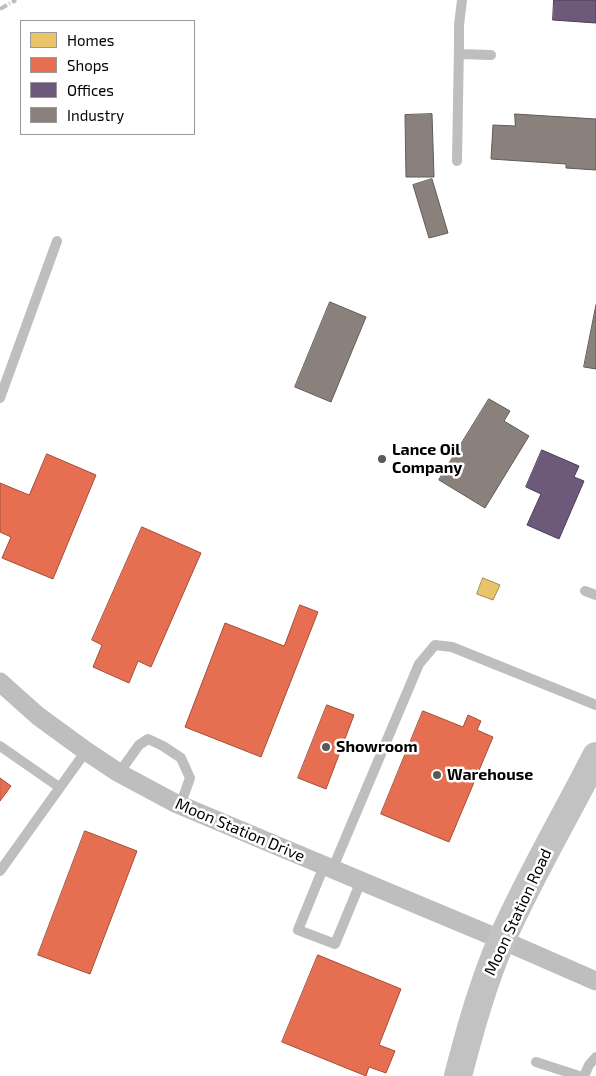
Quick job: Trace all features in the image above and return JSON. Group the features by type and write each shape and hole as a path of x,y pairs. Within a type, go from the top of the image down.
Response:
{"street":[{"name":"Moon Station Drive","path":"0,682 38,716 86,751 119,773 180,806 596,981"},
{"name":"Moon Station Road","path":"458,1076 488,974 502,940 527,885 584,789 596,756"}],"lane":[{"path":"457,161 462,0"},
{"path":"459,54 491,56"},
{"path":"0,398 57,240"},
{"path":"586,591 596,595"},
{"path":"360,881 335,944 298,930 328,868 419,664 434,645 452,647 596,705"},
{"path":"119,773 138,745 148,740 163,746 181,758 190,778 180,806"},
{"path":"0,746 59,787"},
{"path":"0,871 86,751"},
{"path":"584,1076 589,1065 596,1057"},
{"path":"536,1062 579,1076"}],"building: Homes":[{"path":"483,578 500,585 493,600 477,594"}],"building: Shops":[{"path":"47,454 96,475 53,579 2,558 11,537 0,532 0,483 29,495"},
{"path":"142,527 201,553 151,667 138,661 129,683 93,667 102,645 92,640"},
{"path":"300,605 318,612 261,757 185,727 225,623 284,646"},
{"name":"Showroom","path":"327,705 354,715 326,789 298,778"},
{"name":"Warehouse","path":"423,711 463,727 468,715 481,721 477,730 493,737 449,842 381,814"},
{"path":"0,778 11,786 0,801"},
{"path":"85,831 137,851 90,974 38,955"},
{"path":"318,955 401,989 379,1045 395,1051 386,1073 369,1067 366,1076 282,1042"}],"building: Offices":[{"path":"554,0 596,0 596,23 553,20"},
{"path":"542,450 579,466 574,477 584,481 559,539 527,525 541,494 526,487"}],"building: Industry":[{"path":"432,114 434,177 406,177 405,115"},
{"path":"515,114 596,119 596,170 566,168 566,164 491,159 493,125 515,126"},
{"path":"432,179 448,233 429,238 413,185"},
{"path":"330,302 366,317 331,402 295,387"},
{"path":"596,305 596,369 584,367"},
{"path":"489,399 510,411 504,421 529,436 485,508 439,480"}],"railway":[{"path":"0,9 16,0"}],"place":[{"name":"Lance Oil Company","path":"382,459"},
{"name":"Showroom","path":"326,747"},
{"name":"Warehouse","path":"437,775"}]}
